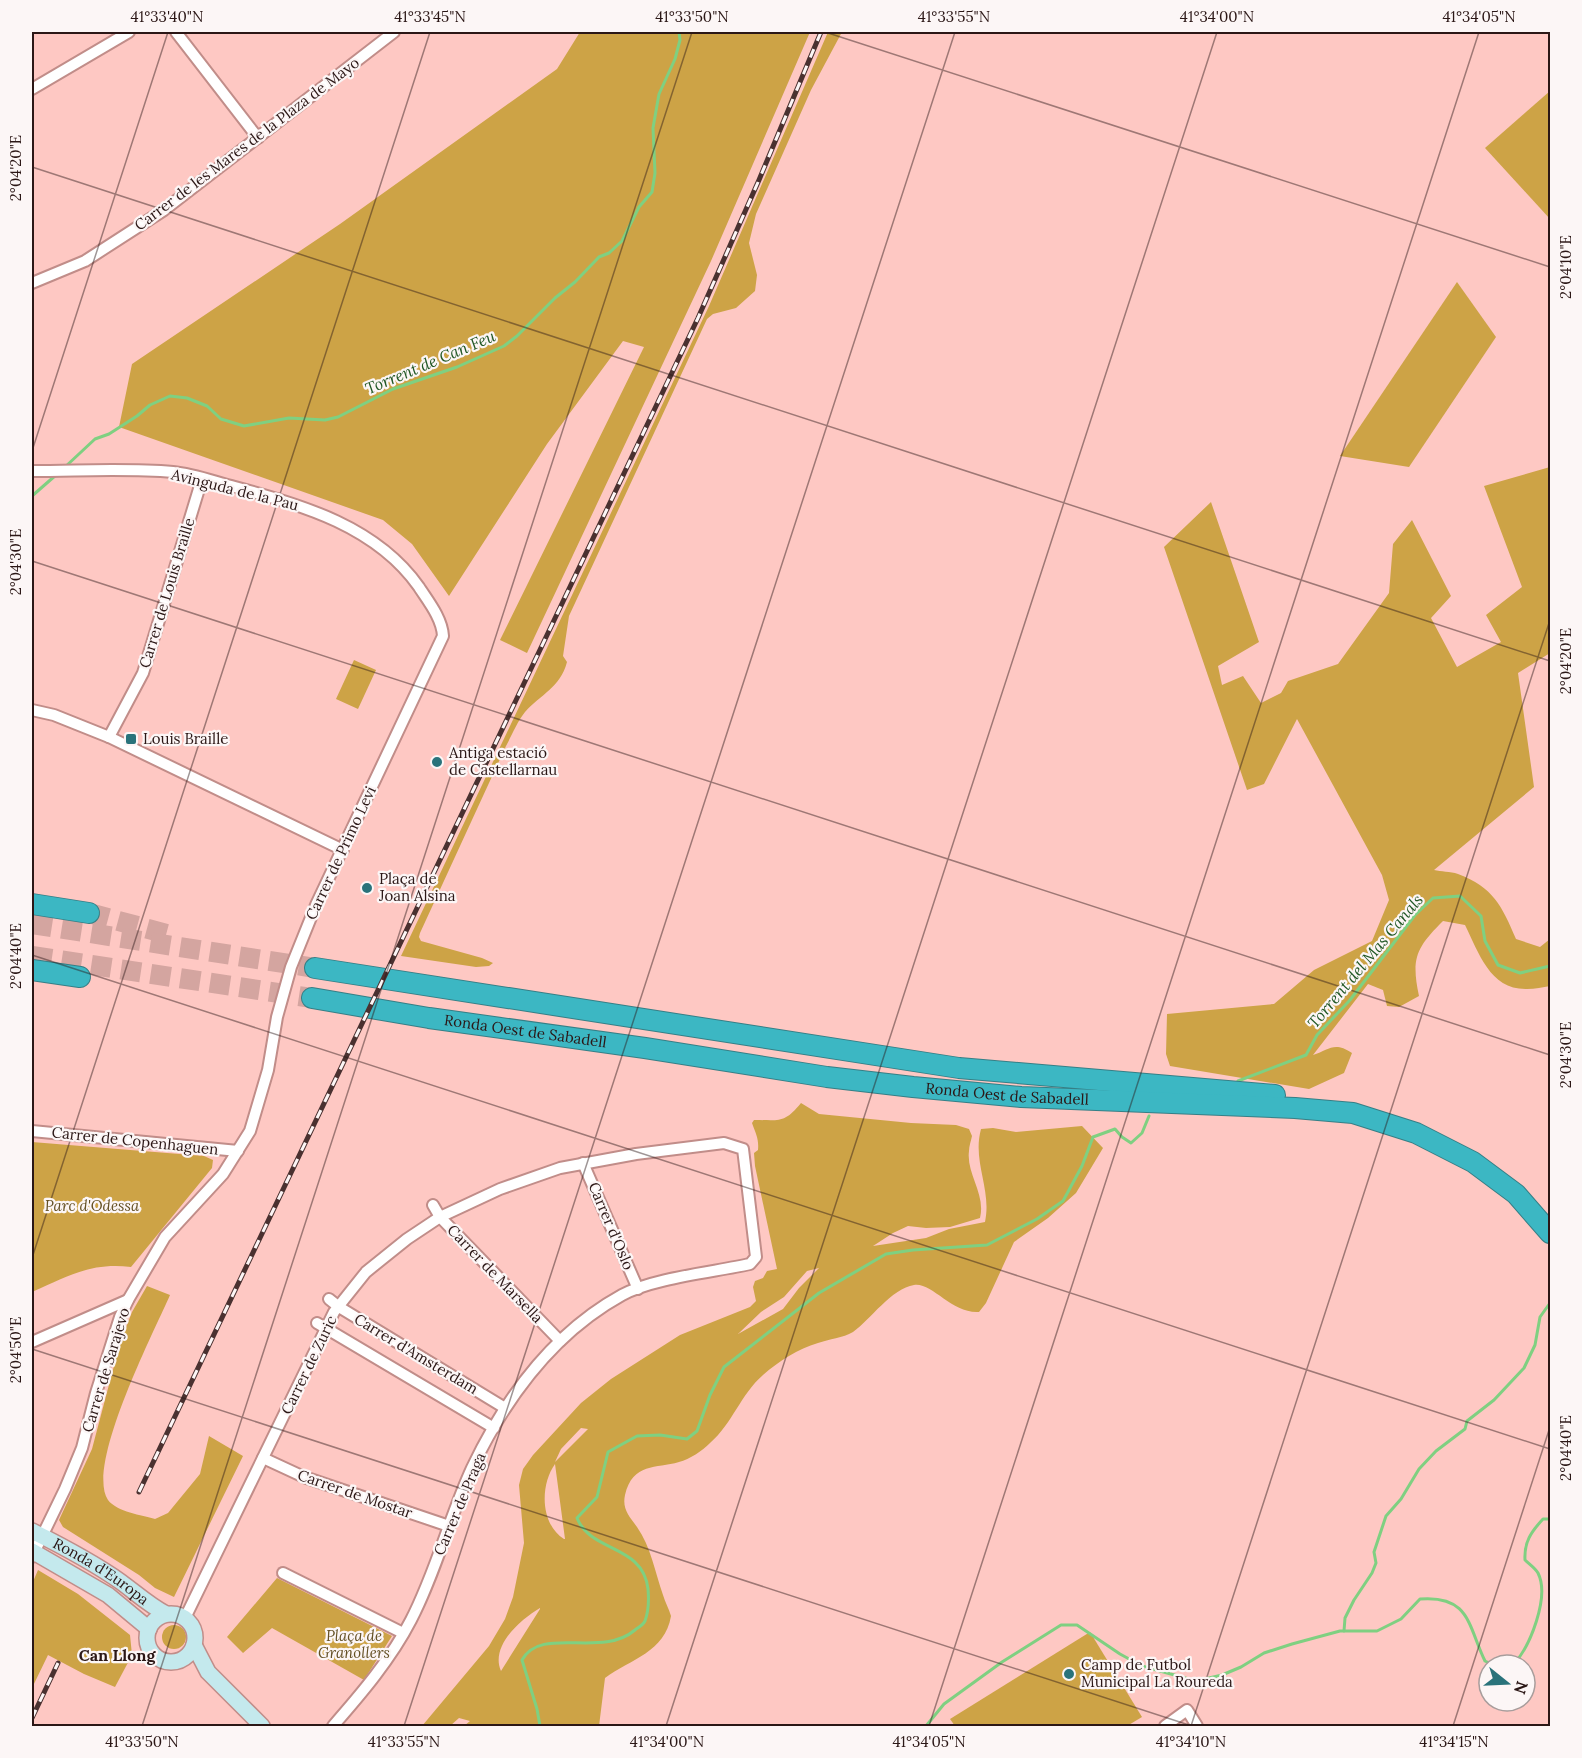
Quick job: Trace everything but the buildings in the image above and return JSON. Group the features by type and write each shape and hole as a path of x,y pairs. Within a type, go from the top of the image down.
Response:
{"highway":[{"path":"32,904 89,913"},
{"name":"Ronda Oest de Sabadell","path":"315,968 959,1068 1266,1094 1338,1103 1403,1120 1442,1137 1465,1150 1510,1183 1551,1223"},
{"path":"32,970 80,977"},
{"name":"Ronda Oest de Sabadell","path":"312,998 429,1018 645,1048 827,1077 913,1087 1021,1096 1295,1108 1353,1113 1416,1132 1473,1162 1516,1194 1551,1233"}],"street":[{"path":"32,89 129,32"},
{"path":"176,32 258,138"},
{"name":"Carrer de les Mares de la Plaza de Mayo","path":"32,283 85,261 164,210 394,32"},
{"name":"Avinguda de la Pau","path":"32,471 175,472 293,503 363,534 404,568 421,590 441,625 440,646"},
{"name":"Carrer de Louis Braille","path":"109,737 143,673 202,478"},
{"name":"Carrer de Primo Levi","path":"268,1070 277,1017 291,967 316,905 440,646"},
{"path":"32,710 109,737 343,850"},
{"name":"Carrer de Sarajevo","path":"32,1553 37,1534 82,1448 116,1328 128,1300 165,1237 223,1174 238,1151 250,1131 268,1070"},
{"name":"Carrer de Copenhaguen","path":"32,1131 238,1151"},
{"name":"Carrer de Zuric","path":"185,1618 263,1458 322,1326 366,1272 407,1239 440,1217 510,1186 560,1168 636,1154 724,1143 743,1149 756,1257 750,1264"},
{"name":"Carrer d'Oslo","path":"583,1163 638,1289"},
{"name":"Carrer de Marsella","path":"433,1205 440,1217 560,1341"},
{"name":"Carrer de Praga","path":"333,1726 375,1676 403,1633 427,1587 472,1468 505,1408 528,1376 560,1341 623,1294 655,1284 750,1264"},
{"name":"Carrer d'Amsterdam","path":"329,1299 505,1408"},
{"path":"32,1342 128,1300"},
{"name":"Carrer d'Amsterdam","path":"322,1326 494,1428"},
{"name":"Carrer de Mostar","path":"263,1458 304,1477 449,1526"},
{"name":"Ronda d'Europa","path":"37,1534 73,1552 122,1582 150,1606 166,1614 185,1618 194,1630 194,1645 207,1672"},
{"name":"Ronda d'Europa","path":"32,1553 108,1595 149,1629"},
{"path":"283,1573 403,1633"},
{"name":"Ronda d'Europa","path":"166,1614 153,1622 149,1629 148,1644 156,1656 169,1661 189,1663 207,1672 262,1726"},
{"path":"176,1661 187,1655 194,1645"},
{"path":"1165,1726 1187,1710 1197,1726"}],"green space":[{"path":"580,32 810,32 711,261 527,653 500,640 644,347 623,341 547,444 449,596 412,544 383,520 119,427 132,364 340,224 557,69"},
{"path":"828,32 842,32 811,90 756,214 749,243 757,275 755,291 736,308 713,314 707,319 569,616 563,656 567,662 564,671 555,684 525,712 517,724 420,933 421,941 493,963 489,966 476,967 401,956 709,306"},
{"path":"1550,91 1550,219 1485,148"},
{"path":"1457,282 1496,337 1409,467 1340,456"},
{"path":"1550,467 1550,653 1518,673 1534,787 1434,870 1452,872 1480,885 1501,907 1516,939 1540,947 1550,939 1550,986 1527,989 1514,988 1504,983 1487,968 1465,925 1443,921 1427,939 1418,954 1416,972 1419,996 1399,1007 1387,1006 1383,990 1368,984 1313,1055 1336,1047 1346,1049 1352,1053 1344,1073 1309,1089 1170,1066 1166,1054 1167,1014 1274,1004 1314,970 1372,941 1389,900 1382,875 1297,719 1264,784 1247,790 1164,547 1211,502 1259,642 1218,666 1222,685 1243,676 1261,703 1281,693 1288,681 1338,664 1389,593 1393,544 1412,520 1451,596 1431,618 1457,667 1501,642 1486,615 1522,587 1484,486"},
{"path":"354,660 376,670 358,709 336,699"},
{"path":"801,1103 819,1114 956,1125 969,1129 972,1136 969,1147 970,1168 980,1201 980,1218 950,1227 908,1226 873,1246 926,1238 949,1229 985,1222 986,1198 979,1153 981,1129 993,1128 1016,1132 1082,1126 1103,1148 1076,1193 1048,1218 1014,1242 986,1303 979,1312 951,1304 921,1285 906,1287 890,1298 853,1332 803,1349 769,1370 755,1383 718,1435 700,1452 679,1462 646,1469 634,1477 625,1495 625,1508 646,1543 671,1616 668,1628 654,1646 605,1678 599,1726 464,1726 470,1721 459,1718 450,1726 422,1726 489,1646 505,1619 513,1597 524,1543 519,1485 523,1469 533,1455 581,1403 611,1379 680,1335 750,1307 756,1301 753,1287 755,1281 763,1278 767,1271 777,1269 755,1166 754,1153 758,1150 758,1143 752,1123 754,1120 785,1118","holes":["819,1268 799,1288 783,1309 738,1334 761,1312 784,1297 807,1271","581,1428 588,1429 555,1462 561,1449","555,1464 565,1539 550,1524 547,1514 545,1493","540,1608 501,1671 499,1662 503,1643 524,1619"]},
{"name":"Parc d'Odessa","path":"32,1142 204,1156 213,1160 212,1168 131,1267 103,1267 79,1272 32,1292"},
{"path":"147,1286 170,1295 137,1367 113,1430 103,1483 108,1500 123,1510 155,1519 168,1513 200,1474 209,1436 243,1456 174,1597 155,1588 139,1575 63,1527 59,1520 92,1449 120,1343 132,1312"},
{"path":"38,1570 78,1594 130,1635 132,1655 115,1687 48,1655 32,1688 32,1584"},
{"name":"Plaça de Granollers","path":"277,1578 392,1636 364,1680 272,1628 243,1653 227,1637"},
{"path":"174,1625 183,1628 186,1637 183,1646 174,1649 165,1646 162,1637 165,1628"},
{"name":"Camp de Futbol Municipal La Roureda","path":"1090,1632 1142,1717 1127,1726 955,1726 950,1719"}],"waterway":[{"name":"Torrent de Can Feu","path":"65,467 95,439 109,434 150,405 170,396 187,398 207,406 221,419 244,426 289,418 325,420 338,417 393,389 457,367 504,346 575,282 599,257 609,253 622,241 639,207 652,192 655,173 653,128 659,94 675,59 680,40 679,32"},
{"name":"Torrent de Can Feu","path":"32,496 56,475"},
{"name":"Torrent del Mas Canals","path":"1238,1081 1306,1055 1317,1035 1350,1000 1415,915 1433,898 1460,896 1481,916 1485,941 1498,965 1520,973 1550,966"},
{"name":"Torrent del Mas Canals","path":"540,1726 522,1660 531,1650 557,1643 606,1642 621,1638 642,1625 646,1617 648,1589 644,1574 627,1556 593,1538 577,1518 597,1497 608,1452 637,1436 660,1435 687,1439 697,1431 710,1395 724,1367 819,1293 886,1254 987,1245 1037,1219 1063,1201 1082,1166 1093,1137 1115,1129 1131,1143 1142,1133 1149,1116"},
{"path":"1344,1631 1345,1618 1376,1563 1374,1552 1386,1516 1401,1499 1419,1469 1436,1451 1465,1429 1467,1421 1494,1400 1524,1368 1535,1345 1540,1317 1550,1303"},
{"path":"1522,1653 1532,1634 1542,1595 1538,1573 1525,1560 1526,1548 1529,1538 1543,1519 1550,1519"},
{"path":"926,1726 944,1704 1002,1662 1061,1625 1077,1625 1142,1666 1196,1681 1222,1675 1264,1653 1292,1644 1340,1631 1377,1631 1401,1619 1420,1599 1436,1599 1449,1602 1465,1615 1482,1653"}],"tunnel":[{"path":"89,913 167,934"},
{"path":"32,924 315,968"},
{"path":"32,956 312,998"}],"railway":[{"path":"139,1492 698,318 821,32"},
{"path":"32,1718 58,1663"}],"place":[{"name":"Louis Braille","path":"131,739"},
{"name":"Antiga estació de Castellarnau","path":"437,762"},
{"name":"Plaça de Joan Alsina","path":"367,888"},
{"name":"Camp de Futbol Municipal La Roureda","path":"1069,1674"}],"district":[{"name":"Can Llong","path":"117,1655"}]}
